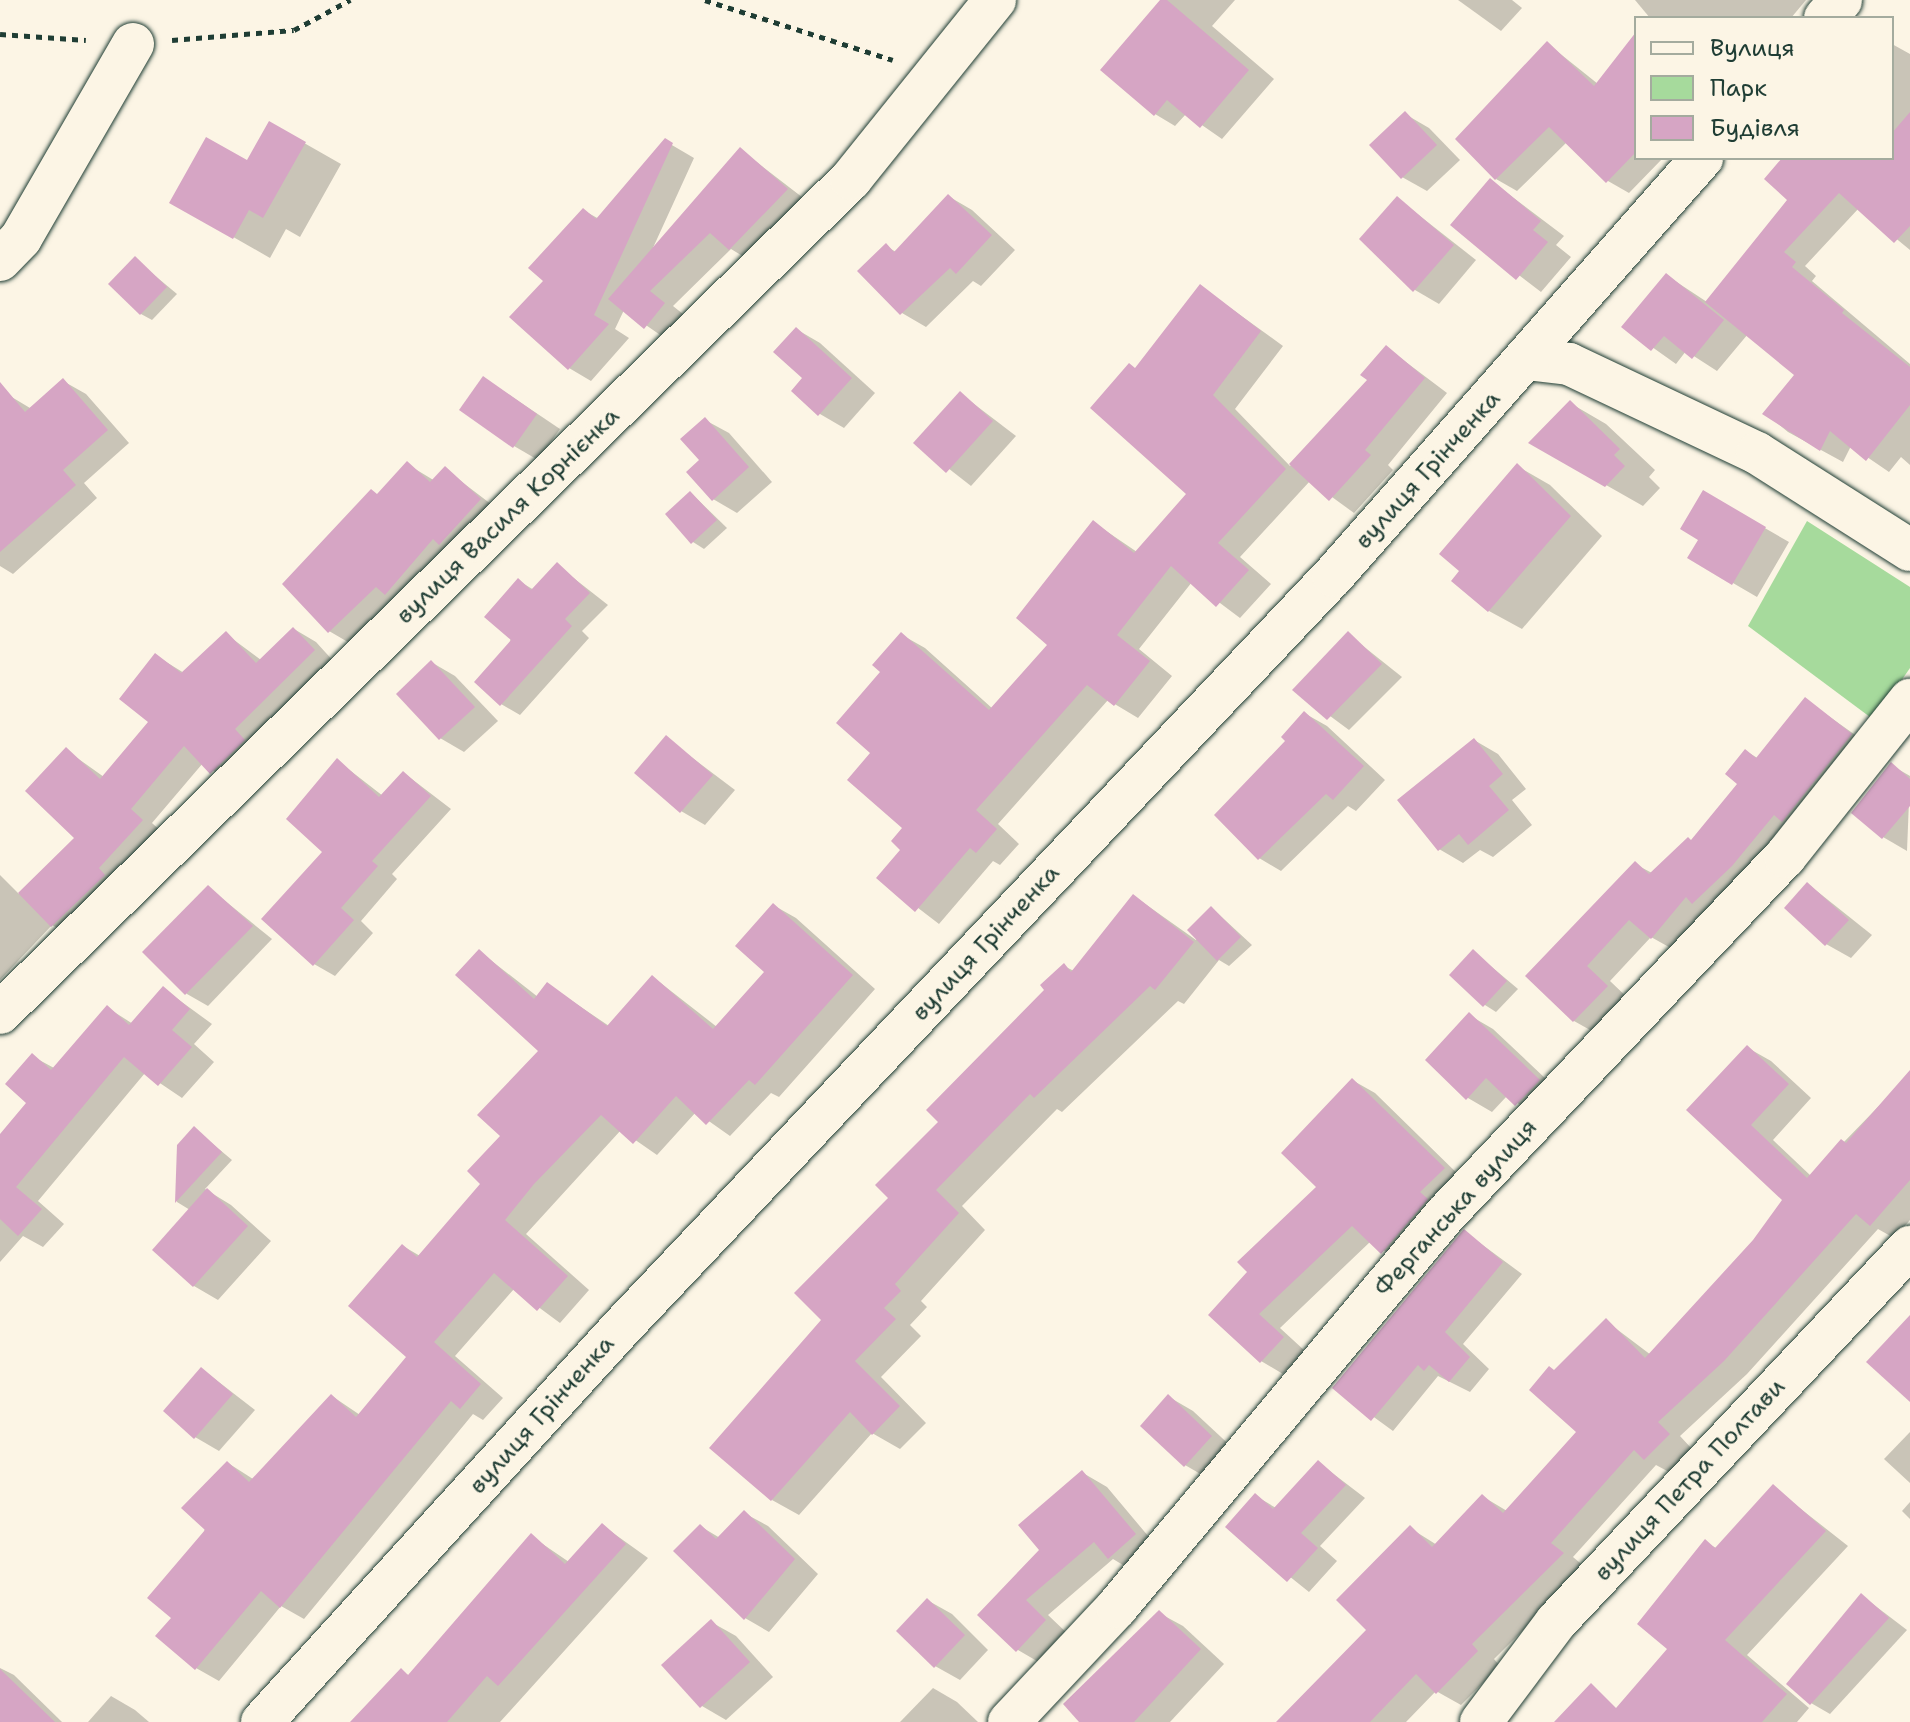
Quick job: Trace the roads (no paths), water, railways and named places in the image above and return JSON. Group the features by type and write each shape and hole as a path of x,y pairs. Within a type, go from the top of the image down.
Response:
{"street":[{"name":"вулиця Василя Корнієнка","path":"0,1013 851,179 995,0"},
{"path":"1827,16 1841,0"},
{"path":"0,260 21,238 133,44"},
{"name":"вулиця Грінченка","path":"262,1722 621,1328 1333,576 1700,160"},
{"path":"1526,359 1569,364 1757,453 1910,550"},
{"name":"Ферганська вулиця","path":"1009,1722 1117,1607 1445,1215 1785,857 1910,700"},
{"name":"вулиця Петра Полтави","path":"1481,1722 1556,1622 1910,1247"}]}
